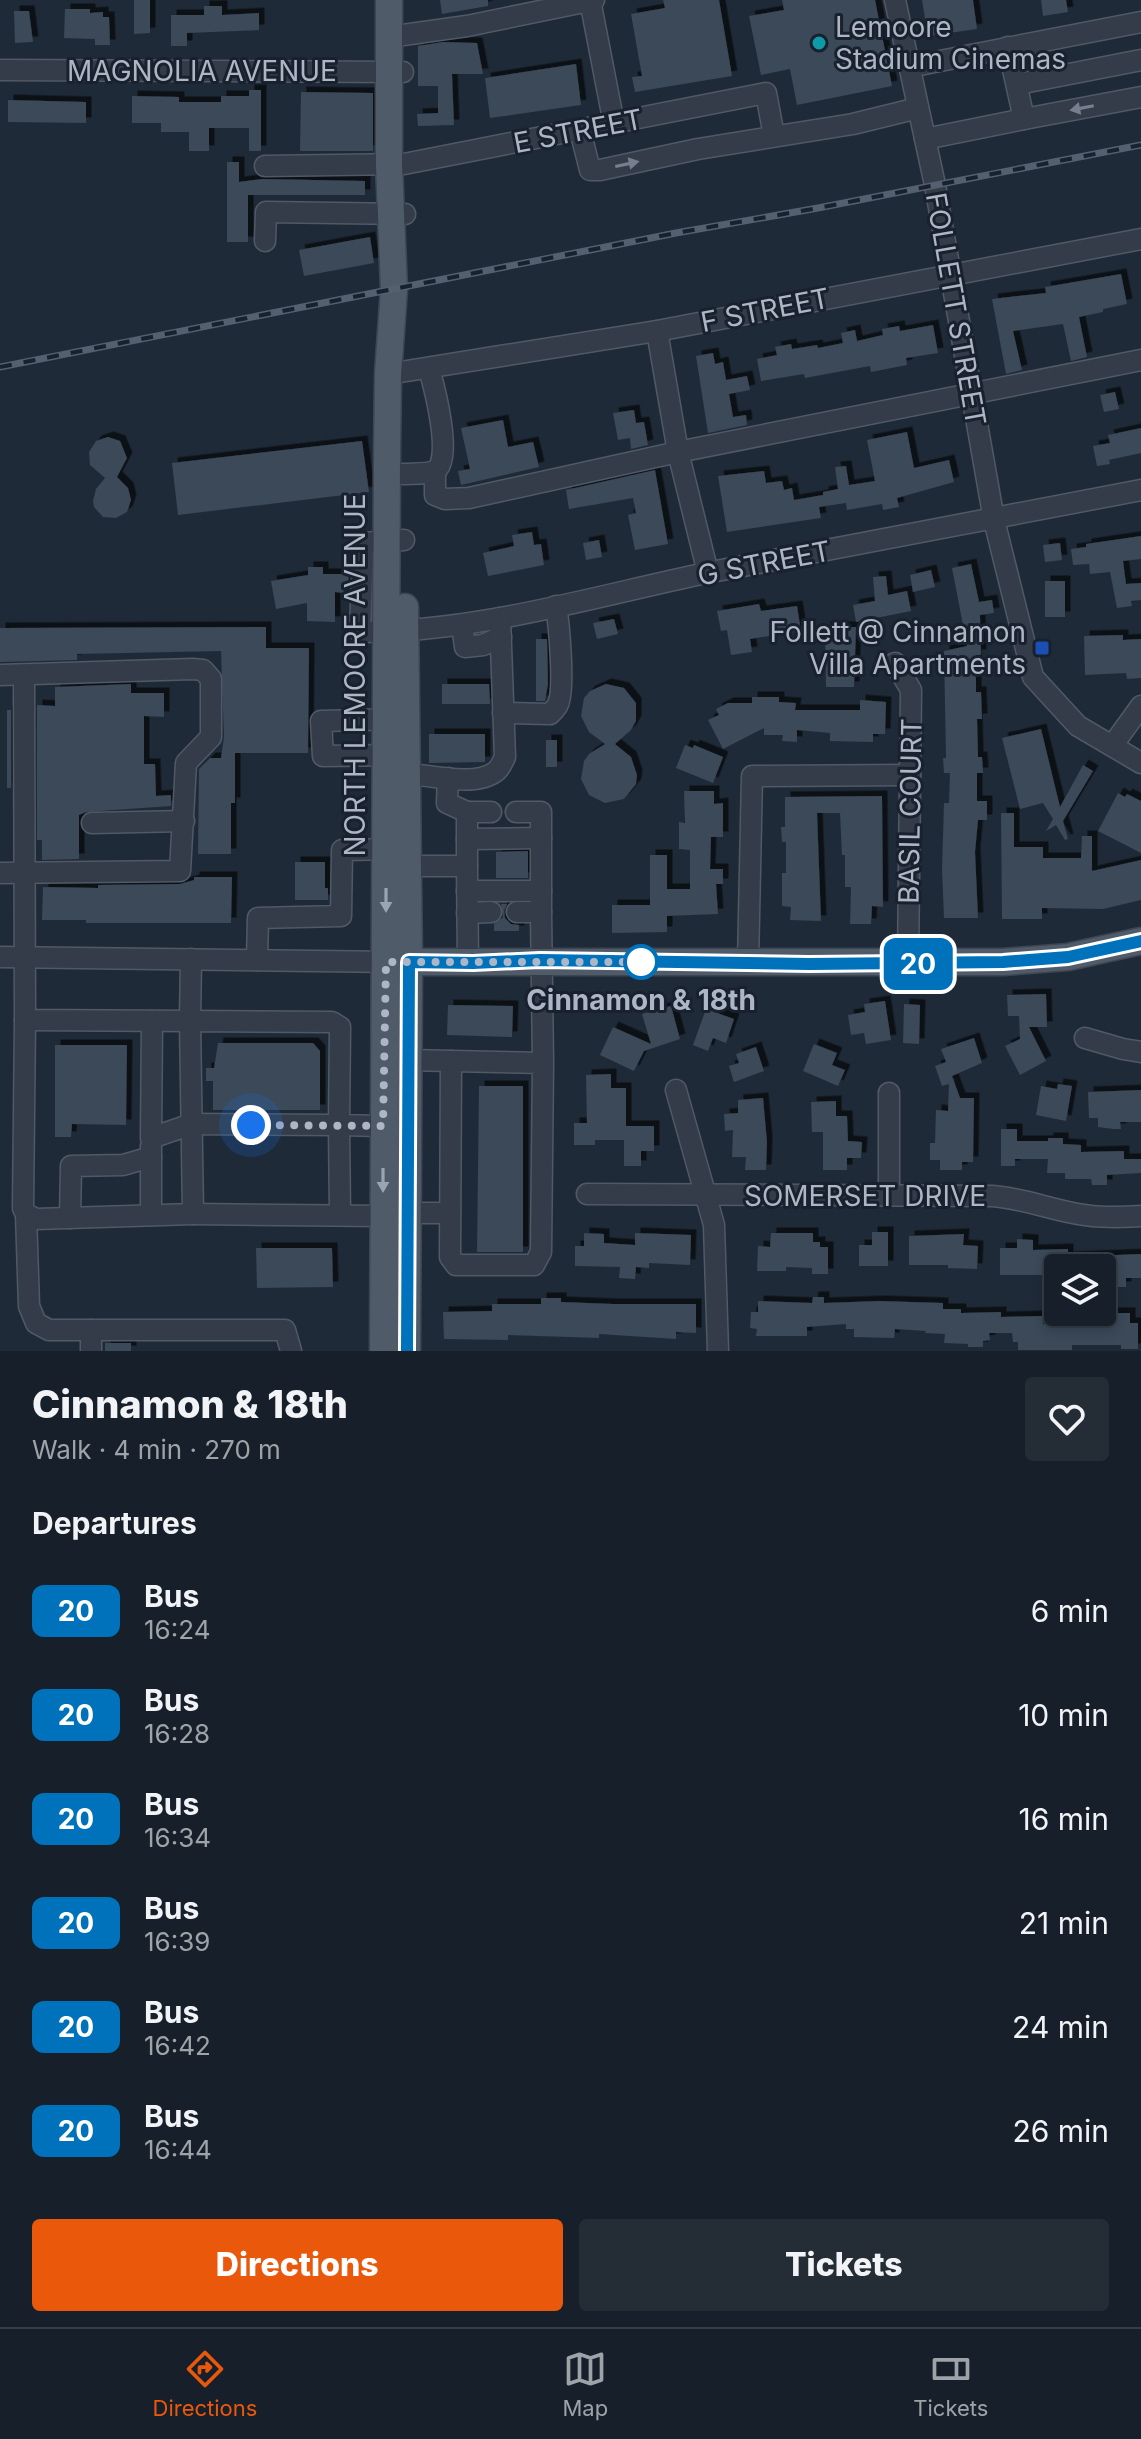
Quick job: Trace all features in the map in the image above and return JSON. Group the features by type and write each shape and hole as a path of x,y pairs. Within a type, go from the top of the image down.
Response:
{"main road":[{"name":"NORTH LEMOORE AVENUE","path":"389,0 396,72 398,214 407,287 403,474 396,541"},
{"name":"NORTH LEMOORE AVENUE","path":"396,72 403,35 404,0"},
{"name":"NORTH LEMOORE AVENUE","path":"407,372 396,541 397,764 401,854 397,962 383,1126 395,1214 407,1351"},
{"path":"397,962 1003,962 1068,957 1141,941"},
{"name":"NORTH LEMOORE AVENUE","path":"383,1351 408,1060 397,962"}],"street":[{"path":"403,35 467,26 591,0 614,124"},
{"name":"FOLLETT STREET","path":"895,0 925,139 994,520 1033,677 1078,726 1141,763"},
{"path":"909,67 1141,22"},
{"path":"1008,47 1024,119"},
{"path":"1018,84 1141,60"},
{"name":"MAGNOLIA AVENUE","path":"0,70 396,72"},
{"name":"E STREET","path":"265,166 397,165 766,93 774,136"},
{"path":"925,139 1141,97"},
{"path":"580,130 590,170 853,124 918,108"},
{"path":"265,241 266,212 398,214"},
{"name":"F STREET","path":"407,372 657,331 1141,239"},
{"path":"657,331 678,452 708,573"},
{"path":"435,471 435,495 445,499 469,498 678,452 1141,360"},
{"path":"403,474 435,471 439,467 443,447 439,401 407,372"},
{"name":"G STREET","path":"397,632 462,625 500,628 556,606 708,573 1141,490"},
{"path":"396,541 363,543 360,632 397,632"},
{"path":"503,713 550,714 558,706 559,625 556,606"},
{"path":"397,719 321,721 323,756 397,764 448,778 484,778 498,770 505,757 500,628"},
{"name":"BASIL COURT","path":"895,663 911,690 908,964"},
{"path":"0,675 193,669 209,674 211,679 211,737 186,763 180,871 0,873"},
{"path":"24,675 26,957 23,1208 26,1214 29,1306 36,1323 49,1330 91,1340 285,1330 291,1351"},
{"path":"1112,746 1141,706"},
{"path":"748,963 752,776 910,775"},
{"path":"448,778 447,803 467,812 491,812"},
{"path":"467,812 468,963"},
{"path":"451,1061 450,1257 456,1265 534,1265 541,1252 541,812 516,812"},
{"path":"92,823 184,821"},
{"path":"467,839 541,838"},
{"path":"257,960 258,918 341,916 342,850 401,854 467,866"},
{"path":"467,891 541,891"},
{"path":"467,913 491,912"},
{"path":"517,912 541,912"},
{"path":"0,957 397,962"},
{"path":"191,959 193,1214"},
{"path":"25,1020 332,1022 340,1027 340,1215"},
{"path":"151,1215 152,1021"},
{"path":"1085,1038 1141,1052"},
{"path":"408,1060 543,1063"},
{"path":"676,1090 707,1195 716,1249 718,1351"},
{"path":"889,1093 889,1194"},
{"path":"70,1218 71,1166 123,1165 192,1124 383,1126"},
{"name":"SOMERSET DRIVE","path":"587,1194 1006,1197 1076,1214 1141,1216"},
{"path":"26,1214 36,1219 193,1214 450,1213"}],"building":[{"path":"134,0 150,0 150,33 134,34"},
{"path":"440,0 488,0 488,6 442,14"},
{"path":"663,0 719,0 732,76 635,92 632,77 642,76 631,14 665,8"},
{"name":"Lemoore Stadium Cinemas","path":"782,0 875,0 892,86 797,105 790,69 761,75 749,16 784,10"},
{"path":"922,0 973,0 977,29 928,36"},
{"path":"1041,0 1066,0 1068,12 1043,16"},
{"path":"204,6 222,6 222,15 259,13 259,30 187,33 187,46 171,46 171,15 204,15"},
{"path":"65,9 103,12 103,17 109,17 110,45 95,45 95,39 64,38"},
{"path":"14,11 29,11 33,42 15,43"},
{"path":"443,42 477,43 483,74 452,74 454,125 418,126 417,114 438,113 438,86 418,86 418,46"},
{"path":"576,64 581,105 490,118 485,78"},
{"path":"249,90 261,90 261,151 249,151 249,128 209,128 209,151 189,151 189,132 161,132 161,123 132,123 132,96 179,97 179,102 221,102 221,96 249,96"},
{"path":"301,92 373,93 373,151 300,151"},
{"path":"8,100 86,102 86,123 8,122"},
{"path":"227,162 239,162 239,182 262,179 365,181 365,195 248,195 248,242 227,242"},
{"path":"370,237 374,263 304,276 299,250"},
{"path":"1121,274 1127,304 1079,317 1087,357 1071,361 1063,324 1013,331 1022,370 1006,374 992,299 1046,293 1045,287"},
{"path":"933,325 938,353 906,358 907,365 871,372 870,366 805,378 804,374 761,381 757,359 777,355 775,347 791,344 792,349 817,345 818,348 843,343 841,333 855,330 857,341 883,335 882,329 899,326 900,331"},
{"path":"713,353 715,364 723,362 726,380 747,376 750,390 729,394 733,417 746,415 747,425 708,433 696,356"},
{"path":"1115,392 1119,409 1104,412 1100,395"},
{"path":"634,410 636,423 644,422 648,445 631,449 630,438 618,440 613,413"},
{"path":"503,420 508,447 533,442 539,467 461,485 458,471 470,469 461,428"},
{"path":"1141,428 1141,453 1097,466 1093,446 1110,443 1108,435"},
{"path":"907,432 914,468 949,460 954,482 897,498 899,507 883,510 882,504 847,510 846,503 819,507 821,518 727,532 718,476 764,471 766,483 782,481 784,490 792,488 794,500 823,495 823,492 838,489 835,467 846,466 849,485 875,481 867,440"},
{"path":"108,437 120,441 127,458 117,477 128,488 131,500 127,512 116,518 103,517 93,501 96,489 105,478 90,465 89,452 96,441"},
{"path":"362,441 369,492 178,515 172,463"},
{"path":"655,470 668,544 635,550 628,515 636,513 633,498 569,509 566,490"},
{"path":"532,532 534,545 541,544 544,565 488,576 483,553 514,546 512,535"},
{"path":"1141,536 1141,559 1123,561 1126,584 1141,583 1141,600 1131,601 1132,606 1117,608 1110,572 1090,574 1089,564 1073,565 1071,549"},
{"path":"599,540 602,557 586,560 583,543"},
{"path":"1060,543 1062,560 1045,562 1043,545"},
{"path":"971,564 979,602 992,600 994,613 980,615 981,655 976,655 976,692 981,692 982,719 977,719 978,757 982,757 983,773 977,773 977,801 987,801 987,820 978,820 975,852 978,918 944,918 944,803 949,803 950,773 944,773 943,758 946,758 944,651 967,646 952,568"},
{"path":"308,567 323,567 323,574 349,574 344,593 335,592 335,622 307,621 307,603 276,609 271,581 308,575"},
{"path":"931,570 935,587 913,592 910,575"},
{"path":"886,576 888,595 907,591 911,611 856,622 853,605 875,601 873,577"},
{"path":"1045,581 1065,581 1065,617 1045,617"},
{"path":"759,604 761,611 797,606 801,631 750,639 752,652 731,655 727,630 721,631 717,611"},
{"path":"614,619 618,634 597,639 593,623"},
{"path":"266,627 266,648 309,648 308,753 235,753 231,854 198,854 199,769 210,758 221,758 224,737 221,651 77,654 77,660 0,662 0,628"},
{"path":"825,627 856,627 854,687 826,687"},
{"path":"1123,635 1123,640 1141,639 1141,678 1127,679 1126,673 1085,675 1084,636"},
{"path":"536,639 547,639 548,684 545,701 536,701"},
{"path":"131,684 131,693 164,693 164,717 144,716 144,764 155,764 156,796 171,795 171,806 86,812 79,815 79,859 42,860 42,840 37,840 37,705 55,706 55,687"},
{"path":"442,684 489,684 490,704 442,704"},
{"path":"606,684 624,688 636,703 636,721 615,744 631,757 637,775 636,784 624,799 605,803 589,795 581,779 584,761 605,744 589,732 581,716 584,698 590,691"},
{"path":"752,697 779,697 779,702 796,703 795,710 860,710 860,700 886,702 885,734 873,734 873,742 830,741 830,733 797,730 797,742 782,741 783,735 764,735 764,728 723,749 708,720 719,715 716,709 728,703 752,703"},
{"path":"7,710 11,710 11,788 7,788"},
{"path":"1041,729 1060,807 1083,765 1093,771 1063,821 1068,839 1065,840 1056,825 1046,831 1053,819 1043,803 1020,809 1002,738"},
{"path":"429,734 485,734 485,762 429,763"},
{"path":"546,740 557,740 557,767 546,767"},
{"path":"685,745 693,748 694,745 723,757 713,783 676,768"},
{"path":"684,791 714,791 714,804 723,803 723,837 711,837 710,869 723,869 723,884 716,884 718,914 667,916 667,932 612,933 612,905 650,905 650,855 667,855 667,889 690,889 690,850 679,849 679,822 685,823"},
{"path":"1118,793 1141,801 1141,853 1098,831"},
{"path":"882,796 883,907 872,906 871,924 850,924 851,887 845,887 840,813 817,813 821,921 790,920 791,907 782,906 786,842 782,842 781,827 785,827 785,797"},
{"path":"1001,813 1014,813 1014,847 1043,847 1043,858 1081,858 1082,836 1092,836 1092,871 1141,860 1141,900 1103,909 1042,908 1042,919 1002,919"},
{"path":"528,851 528,878 496,878 496,852"},
{"path":"295,862 325,862 328,900 295,900"},
{"path":"194,877 232,877 231,923 42,920 43,887 180,884 194,880"},
{"path":"501,904 507,904 505,918 511,924 519,925 519,931 494,931 494,924 503,917"},
{"path":"1046,994 1047,1027 1029,1027 1046,1061 1020,1075 1005,1046 1020,1039 1019,1016 1008,1016 1007,995"},
{"path":"885,1001 891,1040 866,1044 864,1033 851,1035 848,1015 865,1012 864,1004"},
{"path":"904,1004 920,1005 919,1044 903,1043"},
{"path":"448,1005 513,1006 512,1037 447,1035"},
{"path":"671,1006 680,1039 644,1051 634,1071 600,1055 613,1027 651,1044 642,1014"},
{"path":"706,1009 734,1019 726,1043 713,1038 708,1051 693,1045"},
{"path":"974,1038 982,1063 952,1076 960,1098 974,1098 973,1162 962,1162 962,1170 940,1170 940,1160 930,1160 930,1143 935,1143 936,1110 948,1111 949,1084 942,1086 935,1066 946,1062 941,1049"},
{"path":"218,1043 313,1043 320,1051 320,1110 213,1110 213,1081 206,1081 206,1068 214,1068"},
{"path":"814,1044 837,1053 832,1065 845,1070 838,1086 803,1071"},
{"path":"55,1045 127,1045 126,1125 72,1124 71,1137 55,1137"},
{"path":"756,1047 764,1071 734,1082 729,1066 739,1063 736,1054"},
{"path":"611,1074 611,1088 626,1088 626,1126 654,1126 654,1151 641,1151 641,1166 624,1166 624,1140 595,1140 595,1145 574,1145 574,1123 587,1123 586,1075"},
{"path":"1058,1084 1072,1086 1066,1121 1036,1115 1041,1086 1057,1089"},
{"path":"479,1086 523,1086 523,1252 477,1252"},
{"path":"1141,1090 1141,1122 1120,1122 1121,1129 1113,1129 1098,1127 1098,1118 1089,1118 1088,1092"},
{"path":"763,1098 766,1170 745,1170 746,1157 732,1157 733,1130 725,1131 724,1114 738,1113 738,1100"},
{"path":"836,1101 836,1116 847,1116 848,1141 862,1142 861,1158 847,1158 847,1170 823,1170 823,1132 812,1132 811,1102"},
{"path":"1001,1129 1017,1129 1017,1141 1063,1138 1063,1144 1081,1145 1081,1152 1124,1151 1124,1159 1141,1159 1141,1173 1107,1175 1107,1185 1092,1185 1091,1179 1065,1179 1065,1173 1047,1173 1048,1159 1015,1159 1015,1166 1001,1166"},
{"path":"872,1232 888,1232 888,1266 859,1266 859,1245 872,1245"},
{"path":"584,1233 604,1234 604,1243 635,1245 635,1233 691,1235 690,1265 649,1263 649,1268 636,1267 635,1279 619,1278 620,1267 575,1266 575,1246 584,1246"},
{"path":"771,1233 813,1233 813,1242 820,1242 820,1247 828,1247 828,1274 812,1274 812,1268 786,1267 786,1271 757,1271 758,1246 770,1247"},
{"path":"964,1234 963,1245 978,1246 977,1269 909,1265 909,1236"},
{"path":"1017,1239 1033,1240 1033,1250 1068,1249 1068,1254 1044,1254 1044,1275 1000,1275 1000,1248 1017,1248"},
{"path":"256,1248 332,1248 333,1287 257,1288"},
{"path":"1141,1254 1141,1278 1126,1278 1126,1287 1116,1287 1116,1255"},
{"path":"813,1297 824,1297 824,1303 943,1303 943,1309 961,1309 961,1313 1001,1312 1001,1317 1043,1316 1044,1326 1116,1326 1116,1313 1130,1313 1130,1323 1138,1323 1138,1349 1121,1349 1121,1345 1072,1345 1072,1350 1018,1350 1018,1342 1013,1342 1012,1333 989,1333 990,1340 983,1341 983,1347 968,1347 968,1344 944,1343 945,1334 926,1331 895,1329 894,1338 854,1337 854,1329 846,1329 846,1324 807,1327 807,1336 756,1336 757,1329 750,1328 751,1312 758,1312 758,1301 812,1303"},
{"path":"541,1298 561,1298 561,1302 696,1304 696,1333 676,1332 676,1339 599,1334 599,1338 508,1335 508,1340 444,1339 443,1312 492,1311 492,1304 541,1304"},
{"path":"105,1343 131,1343 131,1351 105,1351"}],"railway":[{"path":"0,367 676,233 1141,145"}],"bus line":[{"name":"20","path":"407,1351 409,962 540,960 964,964 1068,957 1141,941"}],"place":[{"name":"Lemoore Stadium Cinemas","path":"819,43"},
{"name":"Follett @ Cinnamon Villa Apartments","path":"1042,648"},
{"name":"Cinnamon & 18th","path":"641,962"}],"route":[{"path":"251,1125 383,1126 386,962 540,960 644,962 641,962"}]}
